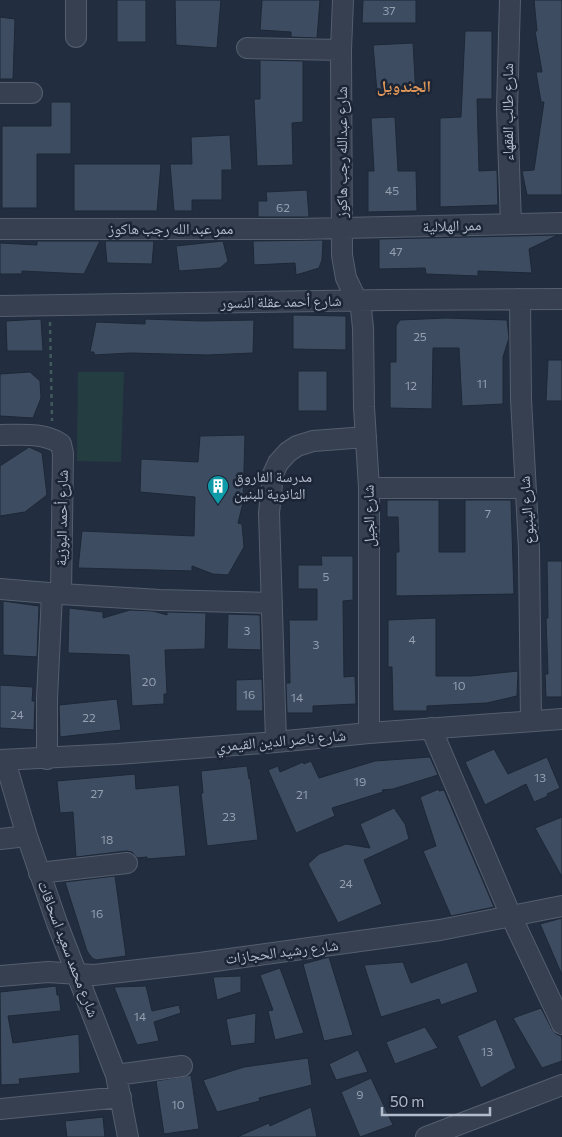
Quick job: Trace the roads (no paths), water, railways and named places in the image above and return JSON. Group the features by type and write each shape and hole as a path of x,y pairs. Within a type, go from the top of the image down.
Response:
{"street":[{"path":"76,0 76,37"},
{"name":"شارع عبدالله رجب هاكوز","path":"343,0 341,50 342,228 344,269 356,300"},
{"name":"شارع طالب الفقهاء","path":"510,0 507,109 511,224"},
{"path":"247,48 341,50"},
{"path":"0,93 32,93"},
{"name":"ممر الهلالية","path":"342,228 562,223"},
{"name":"ممر عبد الله رجب هاكوز","path":"0,230 342,228"},
{"name":"شارع الينبوع","path":"520,299 521,382 529,549 531,721"},
{"name":"شارع أحمد عقلة النسور","path":"0,306 356,300 562,299"},
{"name":"شارع الجيل","path":"356,300 363,323 366,437 370,488 369,733"},
{"name":"شارع أحمد البوزية","path":"0,435 28,435 52,438 61,444 63,454 57,594 47,699 47,759"},
{"path":"276,742 269,513 273,474 278,463 288,452 297,446 313,440 366,437"},
{"path":"370,488 525,488"},
{"path":"0,589 160,600 272,603"},
{"name":"شارع ناصر الدين القيمري","path":"2,760 47,759 562,719"},
{"path":"431,728 511,916 562,1024"},
{"name":"شارع محمد سعيد اسحاقات","path":"2,760 39,873 116,1075 128,1137"},
{"path":"0,839 27,836"},
{"path":"39,873 127,862"},
{"name":"شارع رشيد الحجازات","path":"0,976 48,972 94,975 306,949 440,930 562,906"},
{"path":"116,1075 182,1066"},
{"path":"426,1137 562,1085"},
{"path":"0,1108 121,1097"}],"place":[{"name":"مدرسة الفاروق الثانوية للبنين","path":"218,505"}],"district":[{"name":"الجندويل","path":"404,86"}]}
